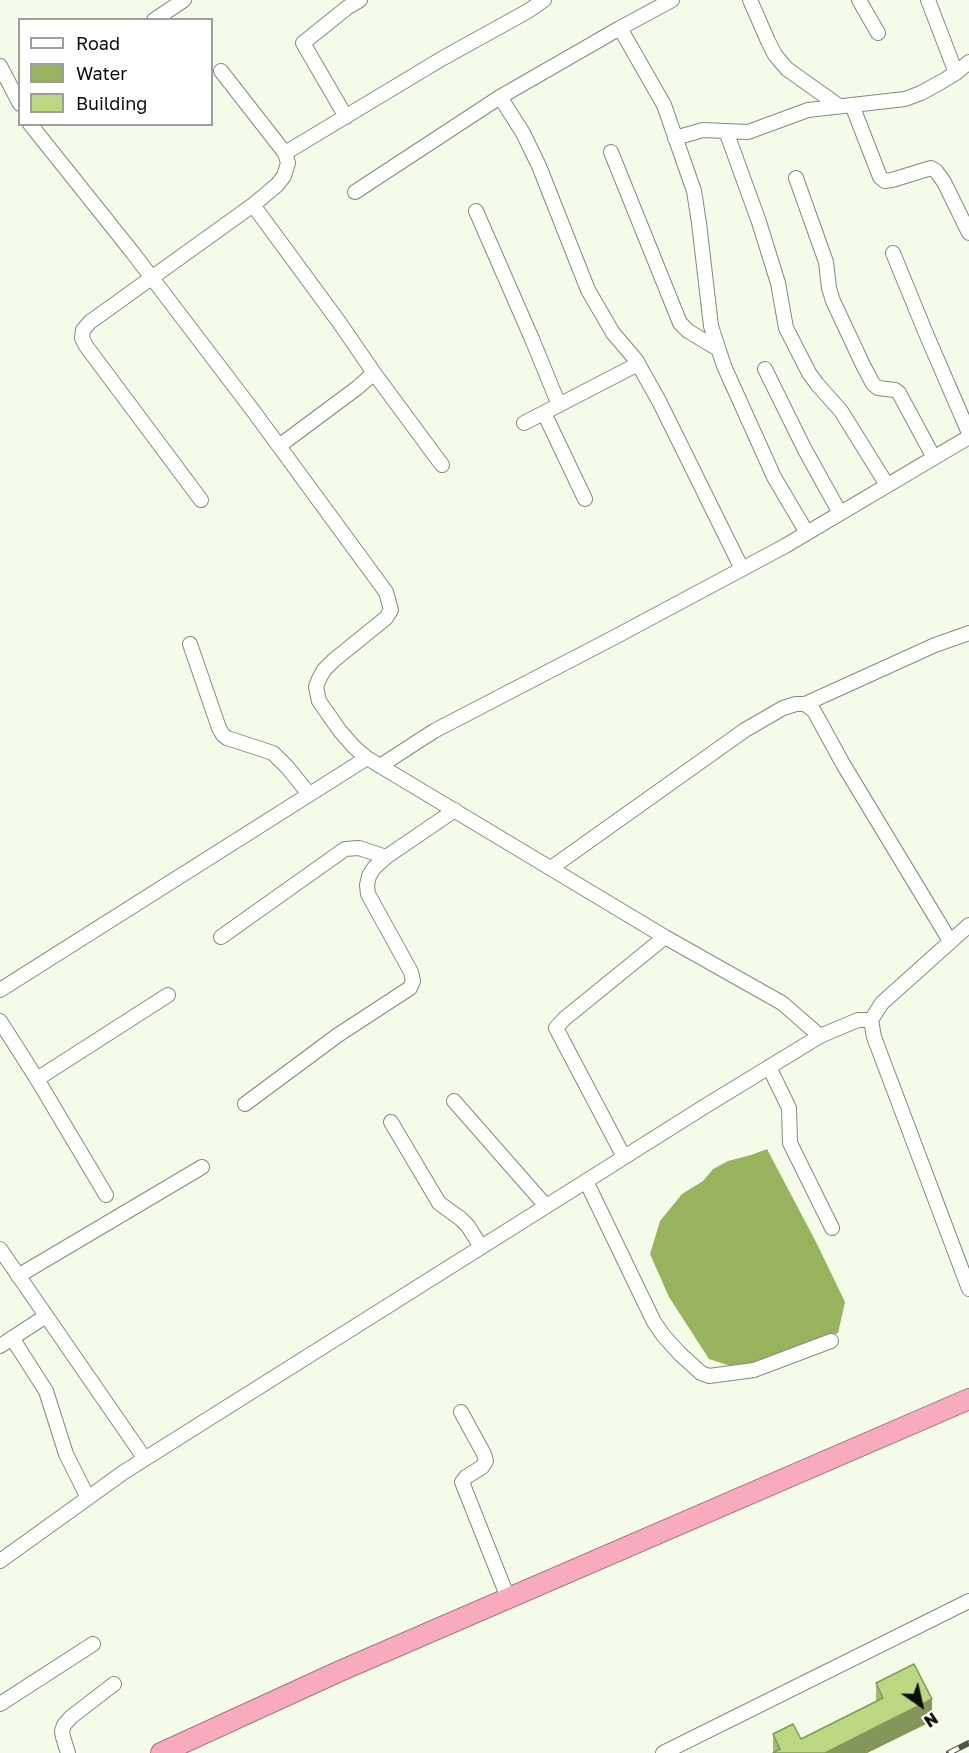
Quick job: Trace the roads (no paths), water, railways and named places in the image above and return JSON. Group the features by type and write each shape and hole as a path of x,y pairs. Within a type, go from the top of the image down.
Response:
{"highway":[{"path":"161,1753 340,1671 969,1399"}],"street":[{"path":"157,18 184,0"},
{"path":"346,117 303,43 360,0"},
{"path":"285,153 443,58 528,11 543,0"},
{"path":"356,192 500,97 672,0"},
{"path":"750,0 775,55 787,69 845,105 880,177 885,181 931,168 936,171 944,182 969,233"},
{"path":"859,0 878,33"},
{"path":"928,0 956,73"},
{"path":"620,28 663,105 694,191 711,327 724,366 774,477 807,533"},
{"path":"675,138 703,130 748,132 808,110 905,99 921,93 956,73 969,62"},
{"path":"0,66 14,83"},
{"path":"201,500 82,338 83,330 90,322 253,205 284,176 288,163 285,153 222,71"},
{"path":"500,97 523,133 539,166 588,290 613,333 638,364 666,414 742,569"},
{"path":"32,126 151,277 386,592 391,610 386,618 334,660 324,670 316,687 319,701 339,731 367,758 665,937 782,1003 820,1036"},
{"path":"726,132 759,222 778,283 786,328 809,373 841,411 887,486"},
{"path":"611,152 680,323 687,331 718,349"},
{"path":"796,178 826,262 833,301 863,365 873,384 878,388 895,390 899,393 934,458"},
{"path":"253,205 442,465"},
{"path":"476,211 559,405"},
{"path":"380,766 434,731 807,533 969,435 893,253"},
{"path":"524,423 638,364"},
{"path":"765,369 805,450 840,513"},
{"path":"279,446 374,373"},
{"path":"544,413 585,499"},
{"path":"551,868 746,730 783,708 805,704 935,645 969,633"},
{"path":"190,644 223,735 273,753 309,794"},
{"path":"805,704 814,711 843,764 950,941"},
{"path":"0,990 367,758"},
{"path":"245,1104 338,1035 410,988 413,981 411,972 368,894 366,885 374,868 386,857 455,810"},
{"path":"221,937 345,849 359,848 386,857"},
{"path":"969,924 882,1003 871,1020 874,1037 969,1289"},
{"path":"624,1157 556,1028 665,937"},
{"path":"37,1079 168,995"},
{"path":"0,1561 145,1459 624,1157 820,1036 858,1020 871,1020"},
{"path":"0,1021 106,1195"},
{"path":"770,1067 789,1108 790,1143 832,1228"},
{"path":"454,1101 546,1206"},
{"path":"391,1122 439,1203 468,1226 481,1247"},
{"path":"18,1276 202,1167"},
{"path":"586,1181 654,1322 669,1341 701,1373 709,1376 754,1370 831,1341"},
{"path":"0,1249 145,1459"},
{"path":"0,1346 46,1316"},
{"path":"12,1338 46,1391 66,1454 88,1498"},
{"path":"461,1412 486,1461 482,1467 462,1482 508,1598"},
{"path":"663,1753 969,1601"},
{"path":"0,1704 93,1644"},
{"path":"68,1753 63,1737 64,1725 114,1684"}],"water":[{"path":"767,1149 845,1302 838,1333 790,1354 737,1368 709,1359 669,1297 650,1254 660,1221 682,1194 703,1181 713,1169 728,1161"}],"railway":[{"path":"949,1753 969,1743"}]}
